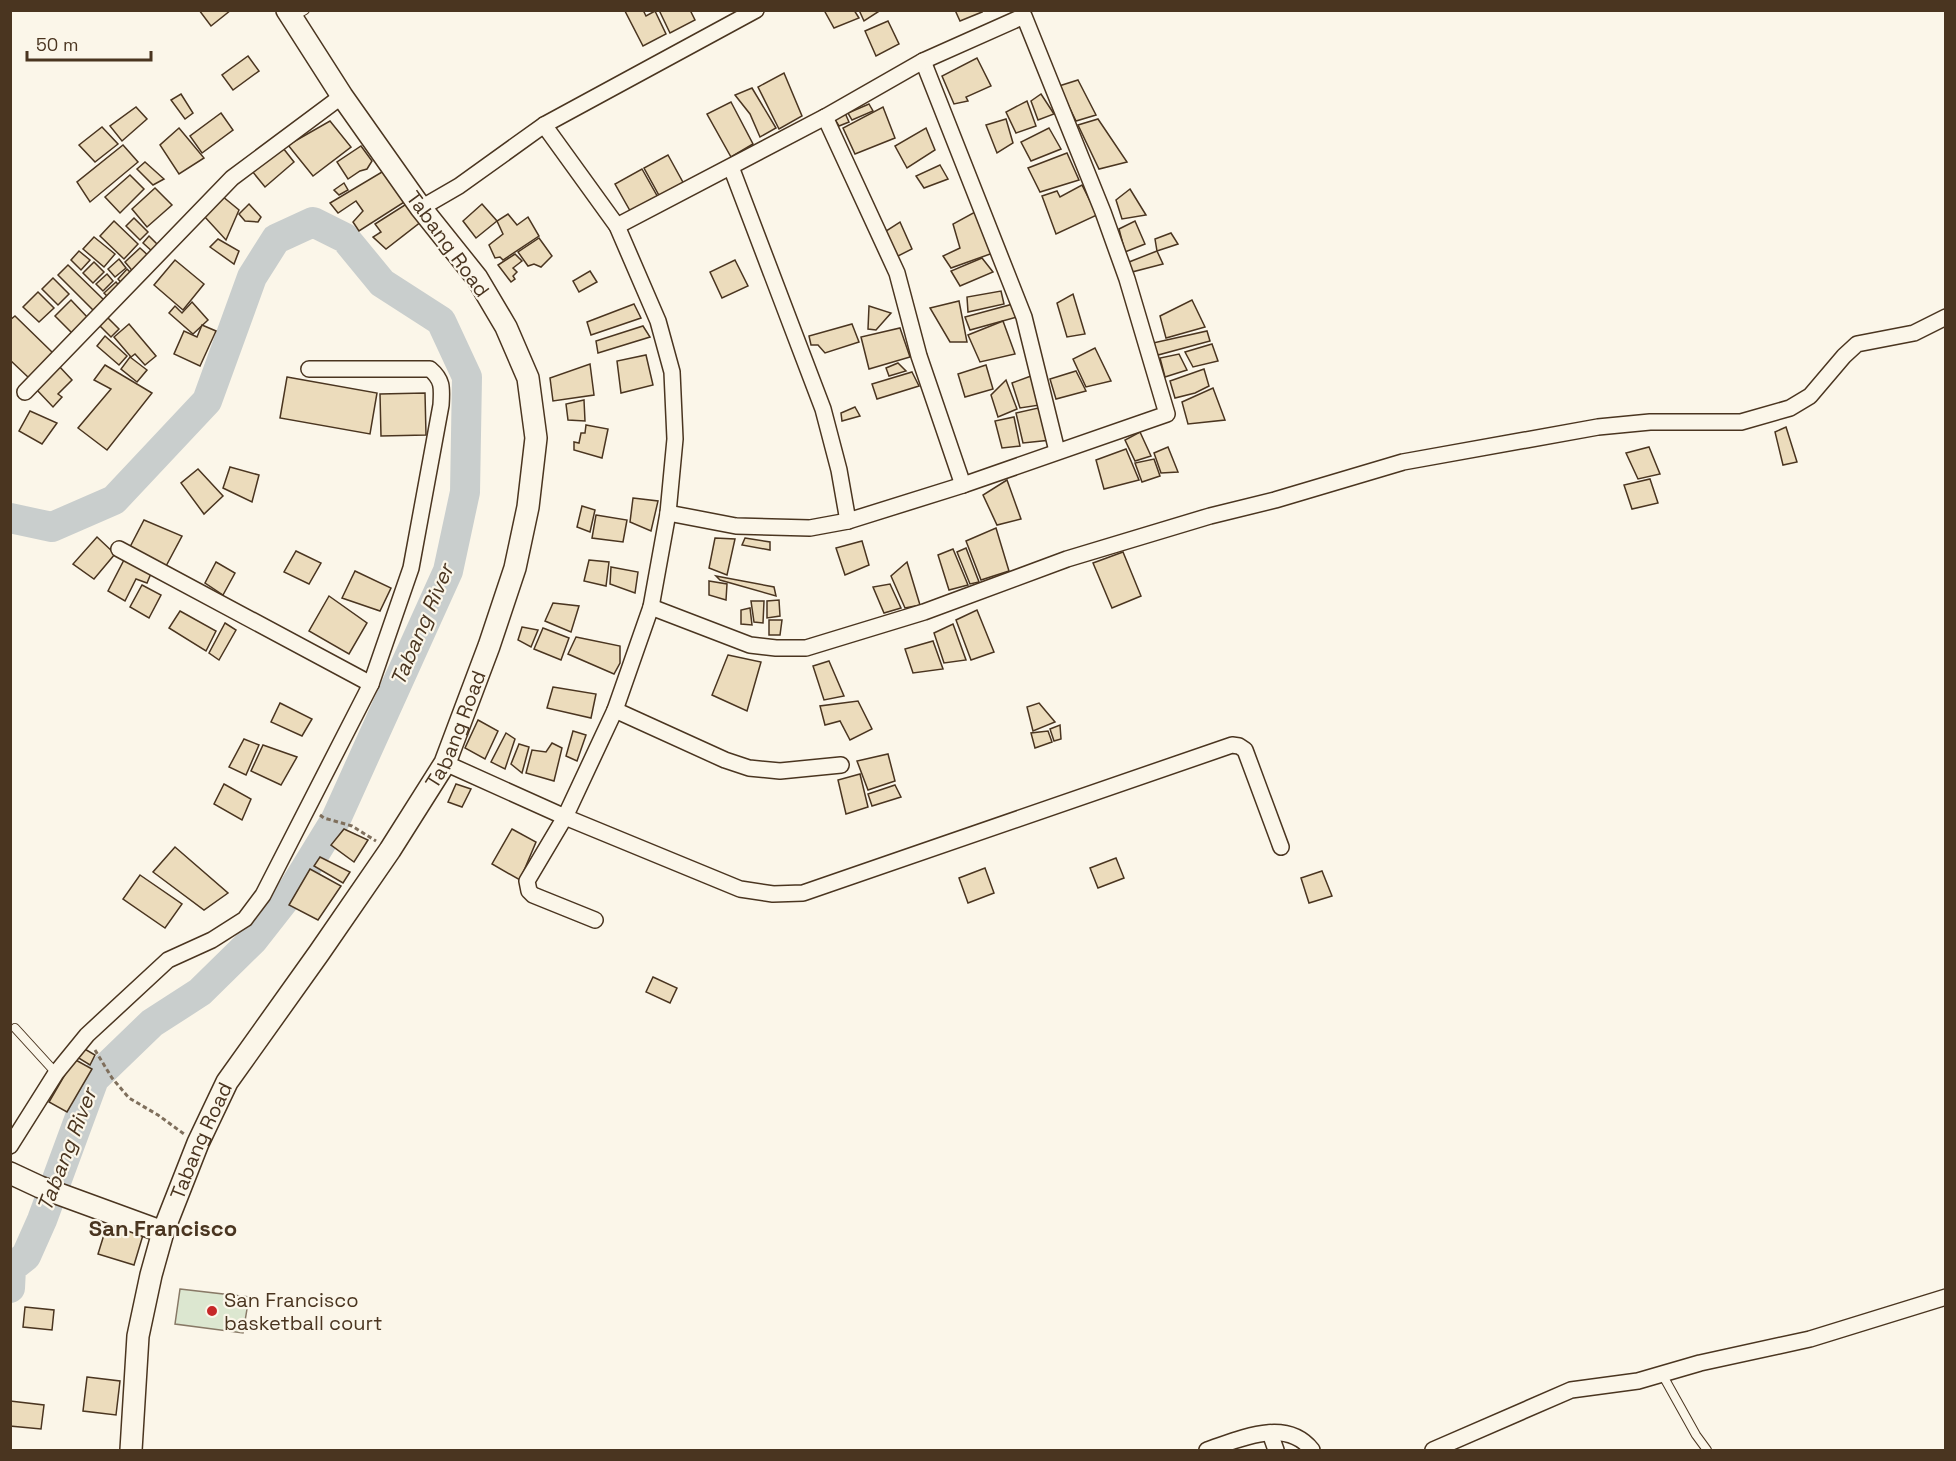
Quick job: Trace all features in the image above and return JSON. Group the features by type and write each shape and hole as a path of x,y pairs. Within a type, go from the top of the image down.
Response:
{"main road":[{"name":"Tabang Road","path":"131,1450 138,1336 151,1275 163,1232 198,1143 227,1082 320,953 390,850 445,763 516,568 528,507 536,438 528,378 506,327 477,278 421,208 342,96 295,13"},
{"path":"10,1173 40,1187 163,1232"}],"street":[{"path":"421,208 459,186 544,125 756,10"},
{"path":"617,226 825,117 922,62 1024,16 1103,212 1127,279 1167,414 963,485 848,521 810,528 736,526 668,513"},
{"path":"922,62 1024,317 1058,452"},
{"path":"24,392 231,178 342,96"},
{"path":"825,117 897,273 919,356 963,485"},
{"path":"544,125 617,226 658,321 672,372 675,439 668,513 651,607 615,710 565,817 527,881 533,895 595,920"},
{"path":"731,167 823,409 839,470 848,521"},
{"path":"651,607 750,645 806,648 924,612 1067,559 1403,462 1598,427 1650,422 1741,422 1790,408 1810,396 1857,344 1914,333 1946,317"},
{"path":"10,1146 56,1072 87,1035 168,960 212,940 245,919 263,895 372,684 411,568 442,389 439,376 430,369 309,369"},
{"path":"119,549 372,684"},
{"path":"615,710 725,760 749,768 780,771 841,765"},
{"path":"445,763 565,817 740,889 773,894 803,893 1232,745 1245,750 1281,846"},
{"path":"1433,1450 1571,1390 1638,1381 1700,1363 1810,1339 1946,1296"},
{"path":"1207,1450 1246,1437 1286,1432 1297,1437 1312,1450"},
{"path":"1270,1433 1276,1450"}],"lane":[{"path":"15,1028 56,1072"},
{"path":"1662,1374 1696,1435 1707,1450"}],"path":[{"path":"324,818 352,826 390,850"},
{"path":"96,1052 112,1078 129,1098 198,1143"}],"green space":[{"name":"San Francisco basketball court","path":"180,1289 249,1297 243,1333 175,1324"}],"building":[{"path":"199,10 231,10 211,26"},
{"path":"643,10 646,16 655,11 666,34 643,46 625,11"},
{"path":"659,10 690,10 695,20 670,33"},
{"path":"824,10 854,10 859,18 834,28"},
{"path":"859,10 881,10 864,21"},
{"path":"955,10 981,10 982,12 960,21"},
{"path":"888,21 899,44 876,56 865,31"},
{"path":"248,56 259,71 233,90 222,75"},
{"path":"977,58 991,86 966,97 968,101 954,104 942,76"},
{"path":"784,73 802,116 779,129 758,87"},
{"path":"1078,80 1096,115 1076,121 1059,86"},
{"path":"752,88 776,128 760,137 750,114 735,95"},
{"path":"181,94 193,113 185,119 171,100"},
{"path":"1041,94 1054,114 1038,120 1031,101"},
{"path":"1027,101 1036,126 1016,133 1006,112"},
{"path":"731,102 753,144 731,157 707,114"},
{"path":"869,104 873,111 852,120 848,113"},
{"path":"136,107 147,119 122,141 110,126"},
{"path":"883,107 895,138 855,154 843,128"},
{"path":"221,113 233,130 202,153 190,136"},
{"path":"845,113 849,122 839,126 834,118"},
{"path":"1006,119 1013,143 997,153 986,125"},
{"path":"1098,119 1127,162 1099,169 1078,125"},
{"path":"330,121 351,147 313,176 288,145"},
{"path":"102,127 118,144 95,162 79,145"},
{"path":"179,128 204,158 179,174 160,145"},
{"path":"926,128 935,150 907,168 895,146"},
{"path":"1049,128 1061,149 1031,161 1021,142"},
{"path":"123,145 138,162 90,202 77,182"},
{"path":"361,146 372,161 367,169 348,179 337,162"},
{"path":"283,148 294,162 265,187 252,171"},
{"path":"1067,153 1079,180 1040,192 1028,168"},
{"path":"668,155 685,186 661,199 644,168"},
{"path":"145,162 164,179 153,185 137,169"},
{"path":"940,165 948,179 924,188 916,176"},
{"path":"387,169 409,199 359,231 353,222 363,211 356,201 338,213 330,203"},
{"path":"642,169 660,201 633,216 615,184"},
{"path":"130,175 144,189 120,213 105,197"},
{"path":"344,183 348,190 339,195 334,190"},
{"path":"1082,185 1097,215 1056,234 1042,196 1057,191 1060,197"},
{"path":"155,188 172,205 147,227 132,209"},
{"path":"1130,189 1146,215 1122,219 1116,200"},
{"path":"222,196 239,210 226,240 204,216"},
{"path":"408,203 422,221 386,249 373,237 381,232 375,224"},
{"path":"249,204 261,217 258,222 245,221 239,214"},
{"path":"482,204 497,221 476,238 463,221"},
{"path":"975,212 993,253 951,268 943,256 960,248 953,224"},
{"path":"508,214 517,225 528,217 539,236 503,260 500,257 495,258 489,245 503,234 497,221"},
{"path":"134,218 148,232 140,240 126,226"},
{"path":"114,221 138,244 124,259 100,236"},
{"path":"1135,221 1145,244 1125,252 1119,229"},
{"path":"900,222 912,249 894,258 886,231"},
{"path":"1171,233 1178,244 1157,251 1155,239"},
{"path":"149,236 160,247 154,253 143,243"},
{"path":"94,237 115,254 104,267 83,249"},
{"path":"539,238 552,256 541,267 534,264 528,266 518,252"},
{"path":"218,239 239,251 234,264 210,247"},
{"path":"140,248 151,258 135,274 125,262"},
{"path":"79,251 90,260 81,270 71,260"},
{"path":"1157,251 1163,264 1132,272 1129,262"},
{"path":"515,254 522,261 513,268 517,272 513,276 515,279 511,282 498,265"},
{"path":"982,258 993,272 960,286 951,271"},
{"path":"119,259 126,268 115,277 108,269"},
{"path":"175,260 204,284 183,310 154,285"},
{"path":"735,260 748,286 722,298 710,272"},
{"path":"94,262 104,272 93,283 83,273"},
{"path":"68,265 105,301 94,311 58,275"},
{"path":"127,269 134,276 124,286 118,279"},
{"path":"590,271 597,282 579,292 573,281"},
{"path":"107,274 113,281 103,291 96,284"},
{"path":"53,278 69,294 58,305 42,289"},
{"path":"116,282 122,289 110,299 104,293"},
{"path":"1001,291 1004,304 968,312 967,297"},
{"path":"38,292 54,308 39,322 23,307"},
{"path":"1073,294 1085,334 1067,337 1057,303"},
{"path":"71,300 89,319 73,334 55,316"},
{"path":"1192,300 1205,327 1166,338 1160,316"},
{"path":"959,301 967,342 950,342 930,308"},
{"path":"192,302 208,320 193,334 169,313 175,306 182,313"},
{"path":"634,304 641,318 591,335 587,322"},
{"path":"1013,304 1017,317 970,330 965,317"},
{"path":"869,306 891,313 876,330 868,329"},
{"path":"15,316 53,353 29,378 10,360 10,320"},
{"path":"106,316 119,329 111,337 98,324"},
{"path":"1003,321 1015,354 980,362 968,335"},
{"path":"129,324 156,356 145,365 135,354 131,357 114,337"},
{"path":"852,324 859,342 825,353 818,345 811,345 809,336"},
{"path":"202,325 216,331 200,366 174,354 184,331 197,337"},
{"path":"643,326 650,337 598,353 596,341"},
{"path":"900,328 910,357 869,369 861,337"},
{"path":"1207,331 1210,341 1158,355 1153,343"},
{"path":"105,336 127,356 119,365 97,346"},
{"path":"1212,344 1218,361 1193,367 1185,352"},
{"path":"1095,348 1111,381 1086,387 1073,359"},
{"path":"1179,354 1187,370 1165,377 1160,358"},
{"path":"646,355 653,385 621,393 617,361"},
{"path":"130,357 147,370 137,382 121,369"},
{"path":"898,363 906,371 889,376 886,368"},
{"path":"590,364 594,395 553,401 550,378"},
{"path":"58,365 72,380 58,394 62,397 53,407 36,389"},
{"path":"105,365 152,393 107,450 78,428 111,389 94,380"},
{"path":"986,365 993,389 965,397 958,374"},
{"path":"1204,369 1209,386 1195,393 1175,398 1170,381"},
{"path":"1076,371 1086,391 1056,399 1050,379"},
{"path":"912,372 919,386 877,399 872,384"},
{"path":"1031,376 1040,405 1020,408 1012,383"},
{"path":"287,377 377,393 370,434 280,418"},
{"path":"1006,380 1017,409 998,417 991,395"},
{"path":"1213,388 1225,420 1188,424 1182,402"},
{"path":"425,393 426,435 381,436 380,394"},
{"path":"584,400 585,421 568,420 566,404"},
{"path":"855,407 860,416 842,421 841,413"},
{"path":"1038,408 1051,440 1023,443 1016,413"},
{"path":"30,411 57,423 42,444 19,431"},
{"path":"1014,417 1020,446 1002,448 995,421"},
{"path":"586,425 608,429 602,458 574,450 574,442 579,443 581,433 585,433"},
{"path":"1786,427 1797,462 1783,465 1775,432"},
{"path":"1140,432 1151,456 1135,461 1125,440"},
{"path":"1168,447 1178,472 1161,473 1154,453"},
{"path":"1649,447 1660,474 1638,479 1626,453"},
{"path":"1126,449 1139,480 1104,489 1096,460"},
{"path":"1154,459 1160,476 1142,482 1135,463"},
{"path":"230,467 259,475 252,502 223,488"},
{"path":"198,469 223,496 204,514 181,483"},
{"path":"1650,479 1658,503 1632,509 1624,485"},
{"path":"1007,480 1021,519 997,525 983,495"},
{"path":"633,498 658,501 651,531 630,522"},
{"path":"582,506 595,510 590,532 577,527"},
{"path":"596,515 627,520 623,542 592,538"},
{"path":"144,520 182,536 165,568 130,547"},
{"path":"996,528 1009,571 981,580 966,541"},
{"path":"97,537 115,554 94,579 73,564"},
{"path":"715,538 735,539 727,575 709,568"},
{"path":"745,538 770,542 770,550 742,545"},
{"path":"862,541 869,565 845,575 836,548"},
{"path":"966,548 979,582 970,584 957,552"},
{"path":"953,549 968,585 949,590 938,555"},
{"path":"296,551 321,563 309,584 284,572"},
{"path":"1123,552 1141,596 1112,608 1093,563"},
{"path":"125,558 152,571 147,583 136,579 125,601 108,591"},
{"path":"589,560 609,562 606,586 584,581"},
{"path":"216,562 235,573 223,595 205,583"},
{"path":"907,562 920,605 905,608 891,576"},
{"path":"611,567 638,572 635,593 610,584"},
{"path":"355,571 391,588 380,611 342,598"},
{"path":"716,576 774,587 776,596 720,580"},
{"path":"709,581 727,584 726,600 709,595"},
{"path":"890,584 901,608 884,613 873,587"},
{"path":"142,585 161,595 149,618 130,607"},
{"path":"329,596 367,623 349,654 309,631"},
{"path":"779,600 780,616 767,618 767,601"},
{"path":"751,601 764,601 763,623 754,622"},
{"path":"553,603 579,606 571,632 545,621"},
{"path":"750,608 752,625 741,624 741,610"},
{"path":"977,610 994,652 971,660 956,620"},
{"path":"180,611 216,631 206,651 169,628"},
{"path":"769,620 782,620 780,635 769,635"},
{"path":"225,623 236,630 219,660 209,653"},
{"path":"953,624 966,660 944,663 934,633"},
{"path":"522,627 538,630 531,647 518,640"},
{"path":"543,628 569,638 561,660 534,649"},
{"path":"576,637 620,646 620,663 614,674 568,654"},
{"path":"933,641 943,669 913,673 905,649"},
{"path":"728,655 761,662 747,711 712,695"},
{"path":"829,661 844,696 824,700 813,666"},
{"path":"553,687 596,694 591,718 547,708"},
{"path":"858,701 872,729 850,740 840,721 825,725 820,706"},
{"path":"280,703 312,719 302,736 271,722"},
{"path":"1039,703 1055,722 1033,731 1027,707"},
{"path":"478,720 498,731 485,759 465,748"},
{"path":"1060,725 1061,739 1054,741 1050,729"},
{"path":"573,731 586,735 577,761 566,756"},
{"path":"1048,731 1052,742 1035,748 1031,733"},
{"path":"506,733 515,739 505,769 491,762"},
{"path":"244,739 259,745 246,775 229,767"},
{"path":"552,743 562,748 554,781 526,773 532,750 546,752"},
{"path":"519,744 529,747 522,773 511,764"},
{"path":"263,745 297,757 281,785 251,771"},
{"path":"888,754 895,781 868,790 857,761"},
{"path":"860,774 868,807 846,814 838,780"},
{"path":"224,784 251,799 242,820 214,804"},
{"path":"456,784 471,789 462,807 448,802"},
{"path":"895,785 901,797 872,806 868,794"},
{"path":"344,829 368,840 354,862 331,845"},
{"path":"512,829 536,842 520,880 492,864"},
{"path":"175,847 228,893 204,910 153,872"},
{"path":"320,857 350,872 343,883 314,866"},
{"path":"1116,858 1124,878 1098,888 1090,868"},
{"path":"985,868 994,893 968,903 959,878"},
{"path":"310,869 341,886 318,920 289,905"},
{"path":"1322,871 1332,896 1309,903 1301,878"},
{"path":"140,875 182,904 165,928 123,899"},
{"path":"653,977 677,988 670,1003 646,992"},
{"path":"83,1048 95,1055 90,1065 77,1057"},
{"path":"74,1059 92,1069 67,1112 49,1102"},
{"name":"San Francisco","path":"107,1225 143,1235 134,1265 98,1254"},
{"path":"25,1307 54,1310 52,1330 23,1327"},
{"path":"87,1377 120,1381 116,1415 83,1411"},
{"path":"10,1401 44,1405 41,1429 10,1426"}],"waterway":[{"name":"Tabang River","path":"10,518 52,527 114,500 207,401 252,277 276,239 313,222 345,238 382,283 441,321 467,377 465,492 448,571 336,819 293,889 253,940 200,992 152,1023 94,1079 42,1220 26,1256 11,1268 10,1288"}],"place":[{"name":"San Francisco basketball court","path":"212,1311"}],"district":[{"name":"San Francisco","path":"163,1228"}]}
